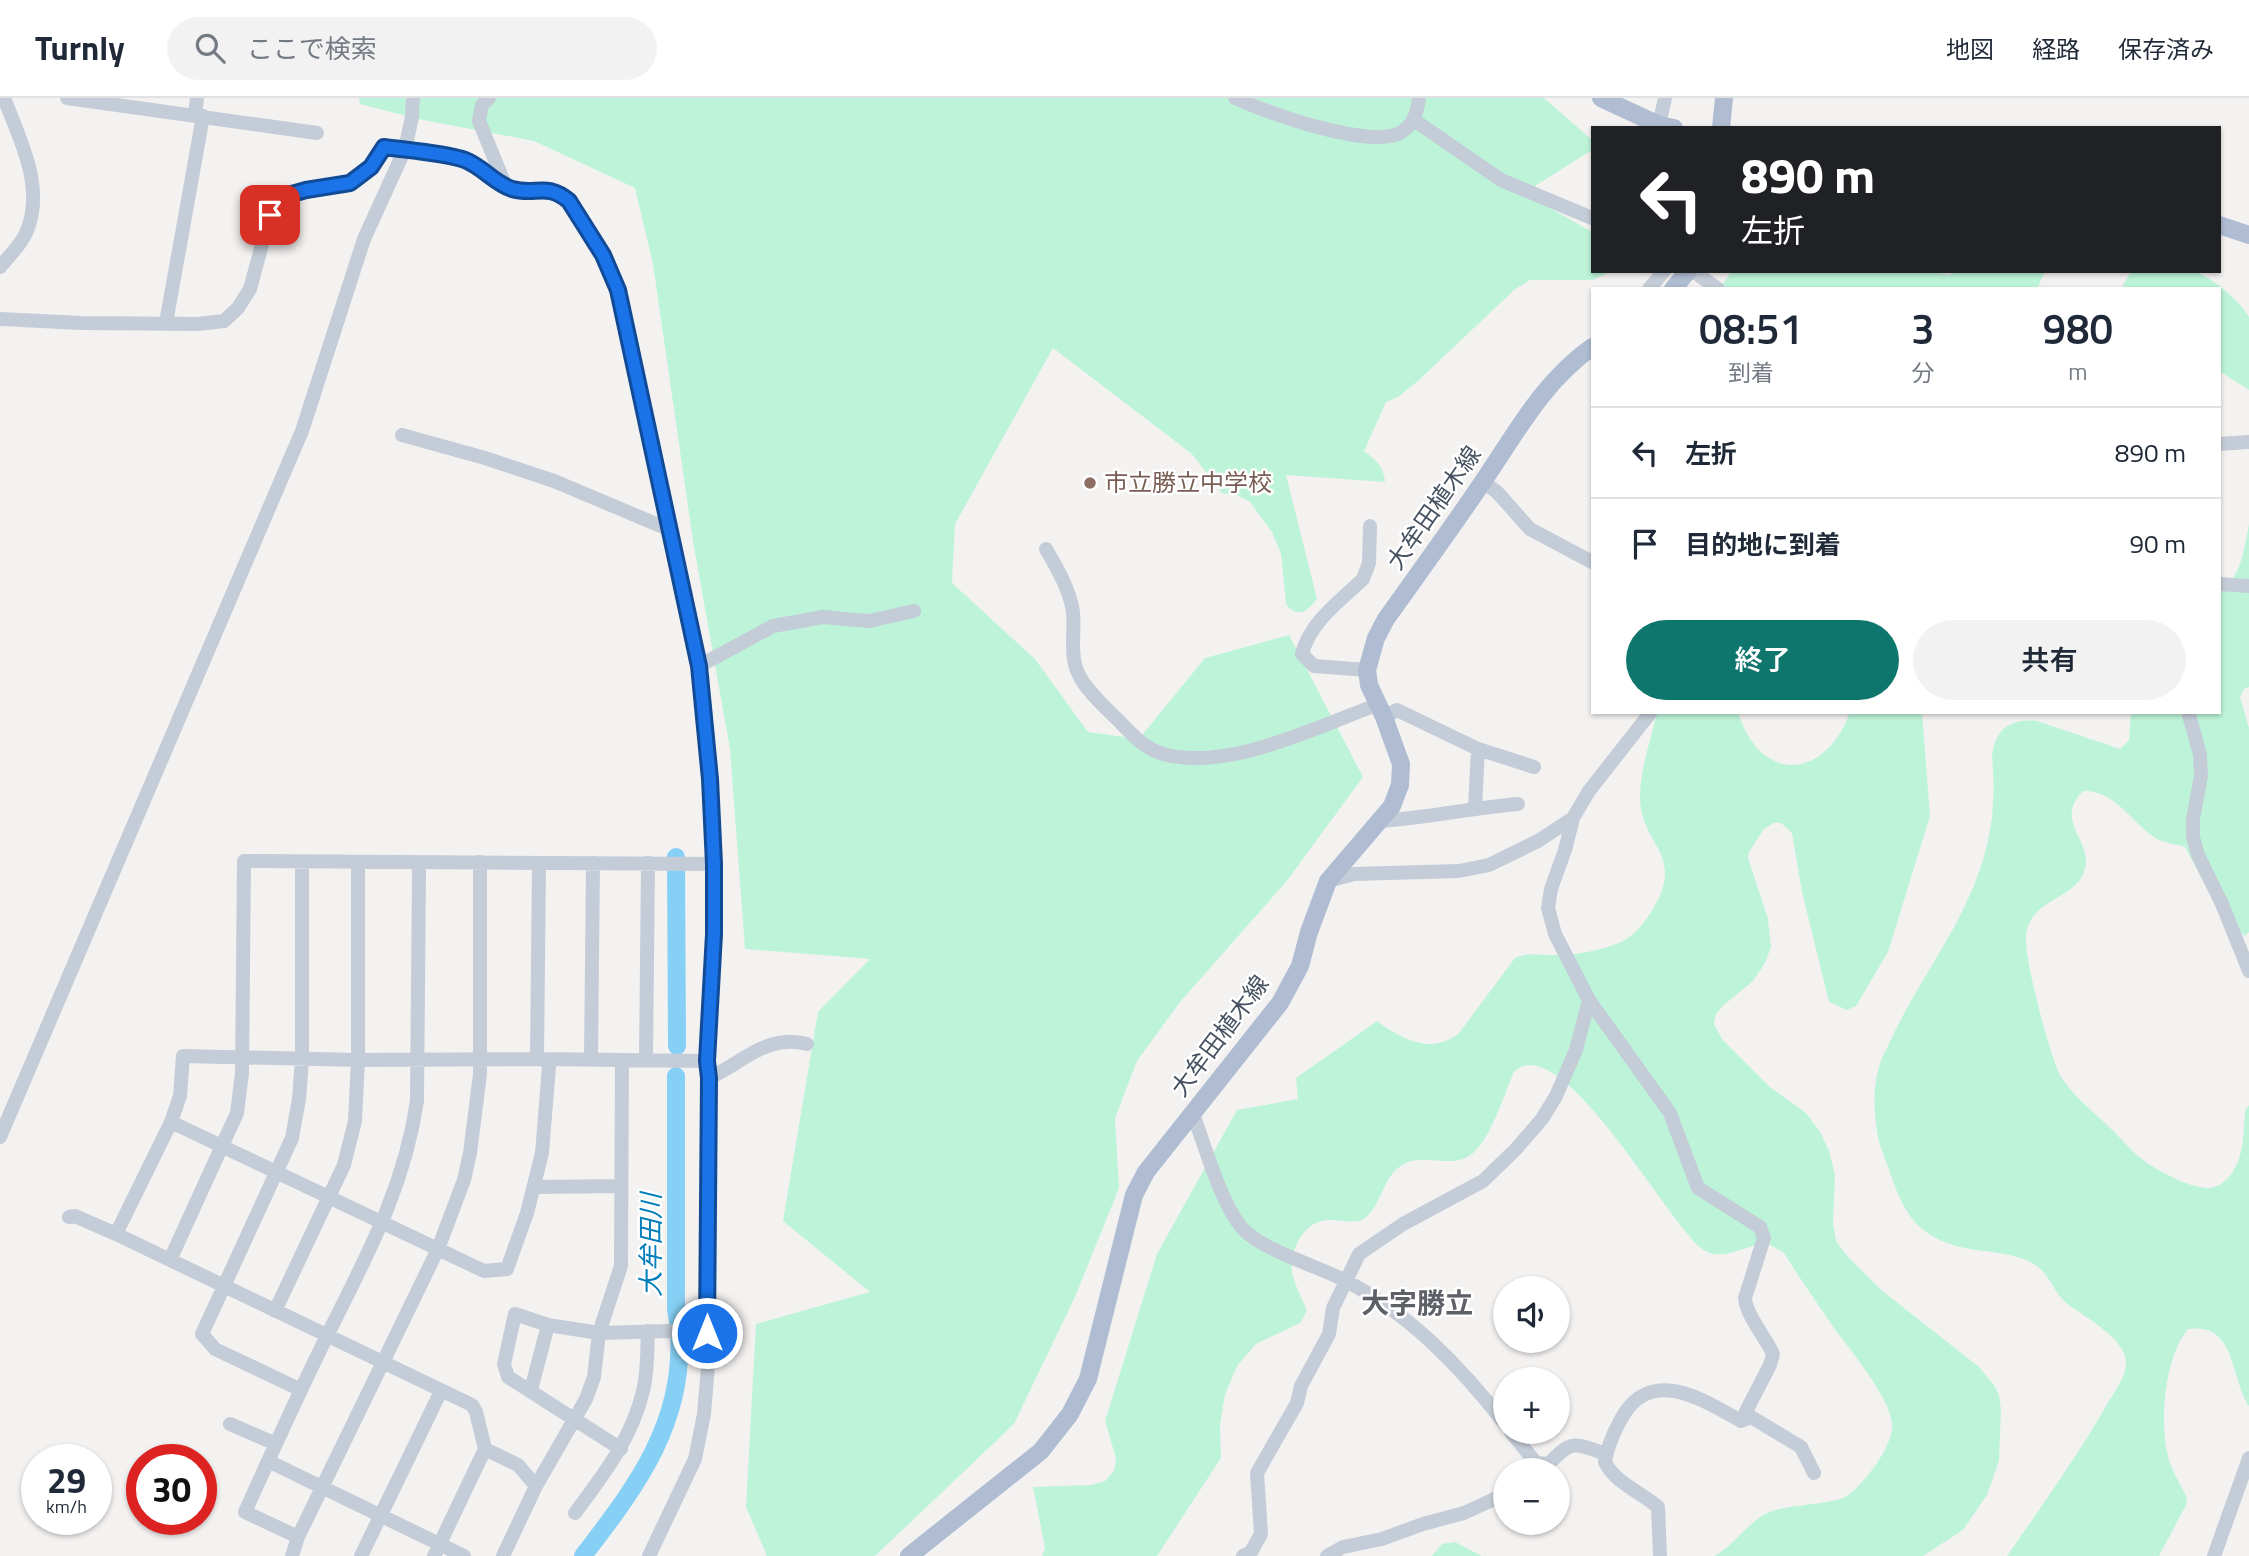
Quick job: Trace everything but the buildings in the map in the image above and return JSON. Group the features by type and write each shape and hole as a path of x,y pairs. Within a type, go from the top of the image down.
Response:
{"main road":[{"path":"1601,98 1666,126"},
{"path":"1721,126 1724,98"},
{"path":"2221,226 2249,234"},
{"path":"1675,287 1686,273"},
{"name":"大牟田植木線","path":"909,1556 1041,1451 1070,1414 1087,1379 1134,1195 1146,1171 1280,1003 1300,966 1308,932 1328,881 1392,806 1400,785 1401,764 1370,685 1367,670 1376,638 1386,618 1483,482 1544,390 1573,361 1591,348"}],"street":[{"path":"0,267 26,232 34,192 31,171 4,98"},
{"path":"67,98 317,133"},
{"path":"166,323 199,115 197,98"},
{"path":"0,1137 292,455 364,239 405,149 413,98"},
{"path":"489,98 482,105 479,121 506,187"},
{"path":"1235,98 1296,122 1375,136 1403,131 1414,120 1419,98"},
{"path":"1665,98 1666,126"},
{"path":"1414,120 1501,180 1591,218"},
{"path":"0,319 30,322 224,321 238,308 250,289 270,215 285,196 350,183 371,167 384,147 465,160 506,187 516,190 559,192 569,201 605,258 618,290 668,529 693,631 709,767 714,864 714,934 707,1061 708,1366 704,1413 695,1459 649,1556"},
{"path":"1650,287 1662,273"},
{"path":"1696,273 1716,287"},
{"path":"402,435 554,481 668,529"},
{"path":"2221,444 2249,443"},
{"path":"1483,482 1497,492 1530,529 1591,561"},
{"path":"1367,670 1314,666 1302,654 1306,640 1318,622 1363,579 1367,571 1370,526"},
{"path":"1046,549 1070,599 1073,657 1079,676 1140,743 1161,754 1186,758 1255,751 1380,711 1397,710 1478,749 1534,767"},
{"path":"2221,584 2249,586"},
{"path":"699,666 773,626 823,617 869,621 914,611"},
{"path":"1649,714 1590,791 1573,818 1551,889 1548,908 1555,934 1589,1000 1670,1112 1698,1188 1760,1227 1764,1238 1745,1298 1746,1307 1773,1354 1770,1366 1741,1421"},
{"path":"2189,714 2200,754 2193,837 2198,855 2222,904 2249,971"},
{"path":"1475,808 1478,749"},
{"path":"1380,821 1420,819 1475,808 1518,804"},
{"path":"1328,881 1354,874 1459,871 1489,865 1538,841 1573,818"},
{"path":"170,1260 237,1113 242,1057 244,861 714,864"},
{"path":"301,1390 215,1349 202,1334 292,1138 302,1059 302,862"},
{"path":"275,1311 344,1165 355,1121 358,1060 358,862"},
{"path":"298,1537 245,1512 383,1223 412,1136 417,1101 418,1059 419,870 416,862"},
{"path":"292,1556 298,1537 438,1249 460,1193 470,1153 478,1097 480,862"},
{"path":"539,863 541,1060"},
{"path":"591,1060 593,863"},
{"path":"646,1060 648,863"},
{"path":"1243,1556 1251,1552 1261,1534 1257,1474 1297,1403 1301,1385 1329,1334 1333,1308 1359,1254 1403,1224 1483,1181 1532,1131 1556,1096 1576,1050 1589,1000"},
{"path":"709,1078 763,1046 785,1042 807,1044"},
{"path":"116,1234 171,1122 180,1096 183,1056 358,1060 707,1061"},
{"path":"171,1122 484,1271 507,1269 534,1187 542,1153 549,1066 541,1060"},
{"path":"503,1556 536,1486 586,1399 594,1377 599,1333 621,1266 622,1061"},
{"path":"1193,1114 1228,1206 1243,1229 1293,1258 1345,1280 1386,1307 1426,1337 1480,1391 1493,1408"},
{"path":"534,1187 621,1186"},
{"path":"69,1217 75,1216 116,1234 472,1405 477,1412 485,1449 437,1550"},
{"path":"621,1449 508,1377 504,1364 515,1314 548,1325 599,1333 707,1333"},
{"path":"531,1390 548,1325"},
{"path":"575,1513 621,1449 644,1389 648,1331"},
{"path":"361,1556 441,1391"},
{"path":"1660,1556 1658,1507 1646,1496 1611,1474 1605,1462 1611,1438 1628,1405 1647,1391 1669,1391 1701,1399 1741,1421"},
{"path":"1741,1421 1751,1417 1801,1447 1814,1473"},
{"path":"230,1424 276,1444"},
{"path":"1520,1444 1531,1458"},
{"path":"1555,1458 1569,1446 1577,1444 1606,1454"},
{"path":"485,1449 517,1465 536,1486"},
{"path":"2214,1556 2249,1458"},
{"path":"268,1461 380,1516 437,1550 464,1556"},
{"path":"1327,1556 1343,1547 1382,1539 1464,1513 1493,1500"}],"green space":[{"path":"359,98 1544,98 1591,139 1591,151 1524,193 1591,231 1591,273 1607,273 1593,280 1530,280 1514,290 1419,380 1398,397 1386,402 1364,451 1379,464 1385,482 1286,475 1317,599 1306,610 1294,611 1286,604 1281,554 1272,532 1250,502 1237,495 1222,493 1192,454 1053,348 955,524 952,583 1035,659 1088,732 1139,739 1205,658 1289,635 1363,777 1286,882 1180,1002 1137,1061 1115,1118 1119,1188 1075,1297 1014,1424 875,1556 767,1556 746,1507 756,1324 870,1292 783,1221 818,1012 870,959 745,949 730,749 693,541 653,264 635,188 534,141 418,119 360,104"},
{"path":"1730,273 2044,273 2038,287 1721,287"},
{"path":"2130,273 2198,273 2220,287 2122,287"},
{"path":"2221,288 2249,317 2249,390 2221,372"},
{"path":"2249,524 2249,687 2244,689 2240,697 2249,728 2249,932 2245,936 2221,914 2185,847 2157,839 2114,801 2094,792 2083,791 2072,812 2084,849 2085,869 2073,888 2035,914 2026,938 2039,1009 2061,1077 2076,1096 2139,1157 2180,1181 2206,1188 2219,1185 2229,1177 2238,1161 2245,1111 2249,1105 2249,1406 2223,1343 2215,1334 2204,1329 2188,1329 2180,1341 2169,1371 2164,1422 2168,1458 2187,1497 2186,1505 2159,1556 2007,1556 2119,1385 2126,1363 2124,1353 2111,1336 2064,1301 2036,1265 2011,1255 1939,1240 1911,1218 1900,1198 1878,1138 1874,1101 1877,1073 1902,1018 1959,918 1975,883 1990,830 1992,757 2000,733 2019,721 2037,721 2120,749 2129,740 2131,714 2221,714 2221,590 2233,578 2243,552"},
{"path":"1657,714 1739,714 1748,736 1761,752 1777,762 1793,765 1809,761 1825,751 1839,735 1849,714 1922,714 1930,816 1888,952 1856,1006 1847,1010 1829,1002 1802,892 1792,833 1781,823 1774,823 1764,829 1748,858 1768,919 1771,947 1765,963 1753,981 1725,1004 1716,1014 1714,1024 1722,1039 1770,1087 1806,1113 1820,1132 1829,1151 1835,1175 1833,1223 1836,1241 1849,1258 1880,1289 1979,1367 1999,1395 1999,1461 1987,1495 1963,1530 1923,1556 1714,1556 1749,1526 1772,1511 1839,1499 1852,1492 1869,1474 1883,1453 1892,1432 1889,1412 1868,1374 1784,1253 1767,1243 1728,1254 1705,1251 1689,1236 1615,1137 1586,1103 1559,1077 1534,1065 1514,1072 1490,1130 1477,1150 1469,1156 1454,1161 1422,1160 1406,1163 1392,1174 1376,1205 1365,1218 1357,1221 1319,1222 1312,1225 1300,1238 1293,1254 1292,1271 1307,1311 1300,1323 1256,1344 1237,1366 1225,1394 1220,1425 1221,1458 1157,1556 1042,1556 1045,1548 1033,1487 1091,1485 1105,1481 1114,1471 1116,1458 1105,1421 1157,1254 1237,1110 1298,1099 1296,1078 1377,1021 1397,1034 1418,1042 1428,1044 1449,1040 1459,1033 1515,958 1531,954 1590,952 1621,942 1634,933 1651,912 1665,876 1664,863 1642,814 1640,786"},
{"path":"1455,1542 1482,1556 1432,1556 1442,1544"}],"waterway":[{"name":"大牟田川","path":"676,857 677,1046"},
{"name":"大牟田川","path":"583,1556 617,1511 647,1464 669,1414 676,1387 680,1341 676,1310 676,1076"}],"place":[{"name":"市立勝立中学校","path":"1090,483"}],"district":[{"name":"大字勝立","path":"1417,1303"}],"route":[{"path":"270,215 285,196 350,183 371,167 384,147 452,156 478,167 506,187 559,192 569,201 612,274 618,290 663,506 693,631 705,708 714,864 714,934 707,1061 707,1333"}]}
